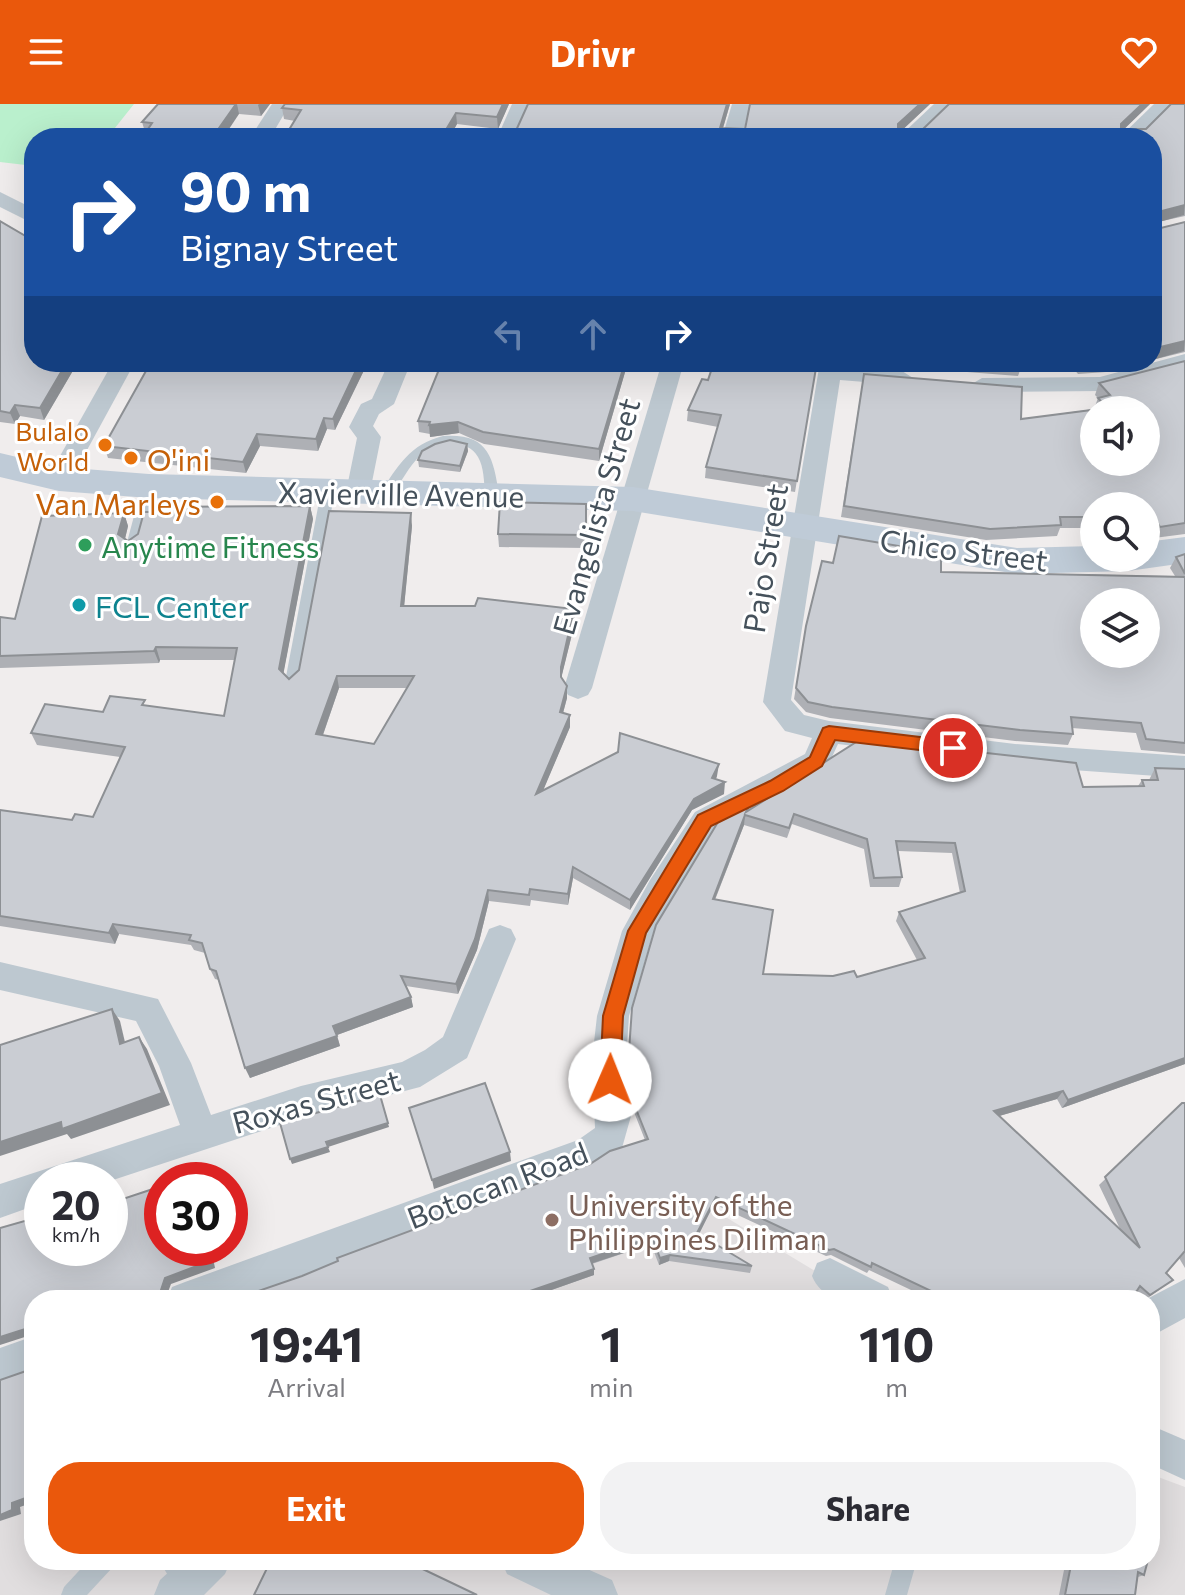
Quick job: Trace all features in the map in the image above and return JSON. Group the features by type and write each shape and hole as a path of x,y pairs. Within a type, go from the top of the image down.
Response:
{"main road":[{"name":"Xavierville Avenue","path":"0,465 59,479 149,486 633,499 802,527"},
{"name":"Chico Street","path":"802,527 1017,561 1080,559"},
{"path":"1160,553 1185,550"}],"street":[{"path":"266,128 281,104"},
{"path":"511,128 521,104"},
{"path":"735,128 741,104"},
{"path":"919,128 945,104"},
{"path":"1140,128 1165,104"},
{"path":"0,198 24,212"},
{"path":"1162,367 1185,361"},
{"path":"59,479 118,372"},
{"path":"358,492 369,437 361,427 369,409 382,404 396,372"},
{"name":"Evangelista Street","path":"578,688 670,372"},
{"name":"Pajo Street","path":"829,372 802,527 777,702 795,723 829,732 1015,755 1185,767"},
{"path":"864,372 918,380"},
{"path":"1050,372 1052,387"},
{"path":"963,384 1052,387 1100,384 1144,372"},
{"name":"Botocan Road","path":"212,1290 589,1153 610,1137 614,1116 609,1060 613,1016 638,931 705,821 776,786 816,762 829,732"},
{"name":"Roxas Street","path":"113,1162 301,1102 408,1076 437,1061 455,1047 500,939"},
{"path":"0,976 147,1009 174,1063 200,1132"},
{"path":"0,1201 24,1192"},
{"path":"830,1276 856,1290"},
{"path":"1160,1312 1185,1297"},
{"path":"0,1367 24,1359"},
{"path":"1160,1449 1185,1460"},
{"path":"543,1570 597,1595"}],"lane":[{"path":"292,682 358,492 424,446 449,440 461,441 480,450 485,458 492,494"},
{"path":"133,546 149,486"},
{"path":"72,1595 95,1570"},
{"path":"896,1595 903,1570"}],"shaded area":[{"name":"University of the Philippines Diliman","path":"600,1141 846,1290 174,1290"},
{"path":"24,1343 24,1570 1160,1570 1160,1478 1185,1487 1185,1595 0,1595 0,1351"}],"green space":[{"path":"0,104 134,104 115,128 24,128 24,165 0,162"}],"building":[{"path":"158,104 236,104 219,128 149,128 152,123 142,122"},
{"path":"285,104 503,104 497,117 456,113 447,128 290,128 301,110 282,108"},
{"path":"528,104 727,104 720,128 517,128"},
{"path":"750,104 920,104 898,124 898,128 745,128"},
{"path":"949,104 1142,104 1121,124 1121,128 924,128"},
{"path":"1171,104 1185,104 1185,205 1162,211 1162,128 1147,128"},
{"path":"0,221 24,235 24,372 61,372 40,408 15,405 10,413 0,411"},
{"path":"1185,222 1185,341 1162,347 1162,228"},
{"path":"1185,361 1185,523 1160,527 1160,492 1080,492 1080,517 1060,517 1061,525 990,529 844,506 864,374 1022,387 1021,419 1080,411 1080,476 1160,476 1160,396 1106,396 1110,395 1099,383 1142,372 1162,372 1162,367"},
{"path":"145,372 355,372 333,419 324,418 316,439 257,434 243,462 104,446"},
{"path":"438,372 622,372 599,449 483,432 458,422 429,425 430,422 418,421"},
{"path":"711,372 815,372 797,481 706,467 721,415 688,410 702,379 708,380"},
{"path":"450,440 467,444 460,466 418,460 422,451"},
{"path":"500,502 586,504 586,535 498,534"},
{"path":"310,506 279,669 289,679 299,670 329,511 411,513 401,606 475,606 478,598 574,609 561,667 561,677 567,686 560,712 570,715 536,794 618,752 620,733 719,764 712,778 725,782 694,799 630,900 573,867 568,894 530,889 529,895 488,890 475,939 456,984 401,976 411,997 333,1026 337,1036 245,1068 216,971 210,969 202,943 189,940 191,935 113,924 109,933 0,916 0,810 72,820 75,814 93,817 125,747 31,733 45,704 103,712 110,696 145,700 142,705 224,716 237,648 156,647 154,651 0,656 0,617 15,619 42,516 124,513 118,534 128,541 138,534 144,512 152,512 153,507","holes":["337,676 414,676 374,744 316,734"]},
{"path":"839,536 941,553 941,572 1185,577 1185,743 1146,739 1141,723 1071,717 1073,734 808,702 796,688 806,626 822,561 833,563"},
{"path":"1185,554 1185,574 1176,557"},
{"path":"861,739 1076,763 1083,787 1144,786 1142,780 1158,780 1155,768 1185,769 1185,1058 1068,1100 1063,1091 994,1111 1140,1248 1105,1177 1185,1103 1185,1251 1166,1273 1173,1280 1158,1290 1144,1290 1140,1286 1137,1290 929,1290 872,1263 871,1267 834,1249 829,1250 716,1197 697,1233 752,1266 670,1255 660,1258 652,1237 590,1258 594,1269 533,1290 261,1290 338,1261 337,1258 590,1164 610,1151 648,1139 634,1104 629,1051 632,1008 656,925 718,822 749,806 746,812","holes":["794,814 867,839 874,878 902,877 896,841 955,843 965,891 899,912 925,958 857,977 854,971 833,976 763,974 773,910 713,899 745,815 789,828"]},
{"path":"112,1009 120,1044 139,1037 162,1093 62,1129 61,1122 0,1142 0,1045"},
{"path":"485,1083 510,1152 432,1180 409,1108"},
{"path":"380,1095 388,1123 326,1142 328,1147 290,1159 280,1123"},
{"path":"144,1192 144,1266 197,1266 165,1278 161,1290 24,1290 24,1329 0,1337 0,1228 24,1221 24,1266 128,1266 128,1197"},
{"path":"24,1372 24,1499 12,1503 12,1510 0,1515 0,1380"},
{"path":"266,1570 425,1570 477,1595 254,1595"},
{"path":"1070,1570 1145,1570 1144,1575 1138,1572 1135,1595 1065,1595"}],"place":[{"name":"Bulalo World","path":"105,445"},
{"name":"O'ini","path":"131,458"},
{"name":"Van Marleys","path":"217,502"},
{"name":"Anytime Fitness","path":"85,545"},
{"name":"FCL Center","path":"79,605"},
{"name":"University of the Philippines Diliman","path":"552,1220"}],"route":[{"path":"610,1080 613,1016 638,931 705,821 776,786 816,762 829,732 953,748"}]}
